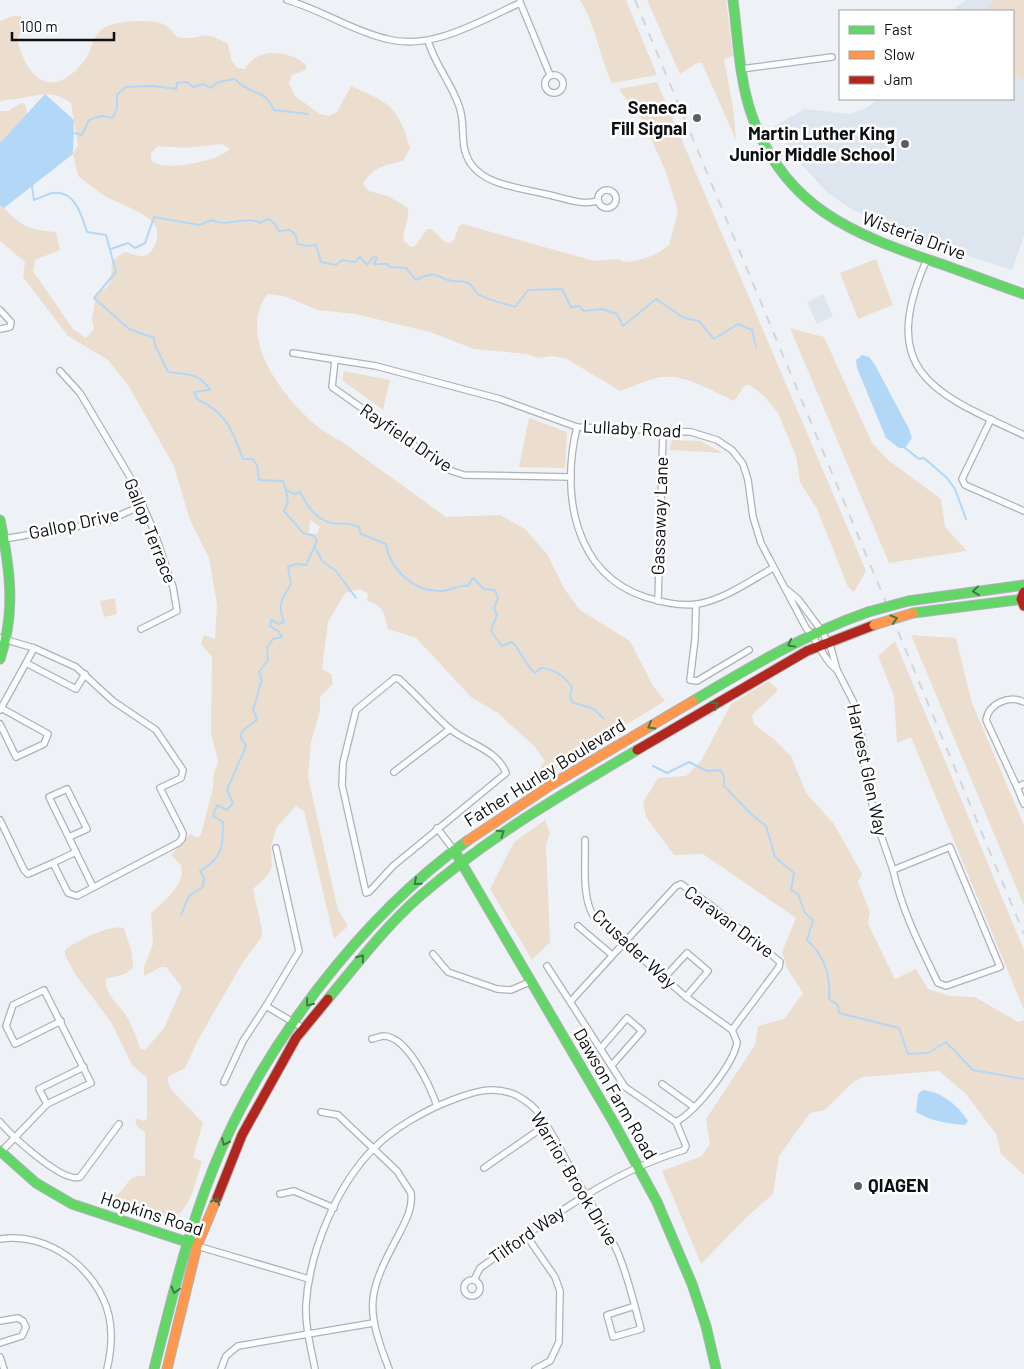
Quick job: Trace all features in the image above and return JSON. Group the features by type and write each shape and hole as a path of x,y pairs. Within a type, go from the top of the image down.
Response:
{"main road":[{"name":"Wisteria Drive","path":"733,0 741,69 750,109 767,148 784,173 807,198 849,230 876,242 1024,294"},
{"path":"0,520 12,598 0,659"},
{"name":"Father Hurley Boulevard","path":"154,1369 187,1242 229,1132 293,1023 382,916 406,891 454,850 538,792 812,634 868,612 908,601 1024,585"},
{"name":"Father Hurley Boulevard","path":"167,1369 197,1246 242,1136 286,1055 303,1028 383,932 418,898 461,862 547,803 824,644 913,613 1023,599"},
{"name":"Dawson Farm Road","path":"454,850 640,1168 695,1290 711,1343 716,1369"},
{"name":"Hopkins Road","path":"0,1152 36,1183 72,1204 197,1246"}],"street":[{"path":"288,0 386,39 409,42 428,41 520,2 550,75"},
{"path":"428,41 435,63 459,104 463,120 466,152 477,170 485,177 498,182 587,203 598,201"},
{"path":"741,69 832,58"},
{"path":"927,259 909,310 907,322 910,346 919,369 934,388 954,402 1024,435"},
{"path":"0,310 11,322 10,327 0,329"},
{"name":"Lullaby Road","path":"293,353 376,366 500,399 577,427 705,434 732,450 742,464 748,480 753,517 761,543 773,568 788,590 798,599 821,630"},
{"name":"Rayfield Drive","path":"335,360 332,387 449,470 464,475 571,477"},
{"name":"Gallop Terrace","path":"60,371 80,393 93,413 143,505 170,578 177,611 141,629"},
{"path":"991,420 962,479 965,485 1024,511"},
{"path":"577,427 573,443 571,477 573,516 588,551 599,566 616,582 636,594 658,601 696,604 719,598 773,568"},
{"name":"Gassaway Lane","path":"658,601 663,432"},
{"name":"Gallop Drive","path":"4,538 107,521 143,505"},
{"name":"Lullaby Road","path":"788,590 792,603 812,634"},
{"path":"696,604 695,639 690,680 697,681 749,650"},
{"name":"Harvest Glen Way","path":"821,630 829,664 837,670"},
{"name":"Harvest Glen Way","path":"812,634 824,644 847,687 860,721 866,780 878,828 909,922 940,985 950,985 1000,967 950,847 893,870"},
{"path":"4,639 34,648 69,663 85,674 113,701 156,730 183,770 181,778 160,788 183,833 182,839 178,844 77,896 72,896 53,863"},
{"path":"0,724 16,758 44,744 48,734 0,709 34,648"},
{"path":"26,663 76,689 85,674"},
{"path":"395,678 427,705 450,729 492,754 506,773 437,828 393,866 369,892 366,892 342,785 343,763 356,710 395,678"},
{"path":"1024,702 1014,698 993,705 987,711 986,720 1024,804"},
{"path":"394,772 450,729"},
{"path":"1017,787 1024,784"},
{"path":"69,838 87,829 67,789 49,797 69,838 76,852 94,887"},
{"path":"0,820 24,870 28,874 76,852"},
{"path":"437,828 454,850"},
{"name":"Crusader Way","path":"585,840 588,904 594,917 686,998 732,1030"},
{"path":"224,1082 243,1041 298,951 276,848"},
{"name":"Caravan Drive","path":"571,1001 676,886 680,884 692,891 777,957 780,962 779,967 732,1030"},
{"path":"578,926 612,955"},
{"path":"664,978 687,953 708,971 686,998"},
{"path":"433,954 448,972 496,989 511,990 532,981"},
{"path":"547,966 631,1092 676,1122 686,1146 684,1150 640,1168"},
{"path":"0,1152 47,1104 91,1083 61,1021 44,990 13,1005 6,1026 15,1044 61,1021"},
{"path":"266,1006 303,1028"},
{"path":"601,1048 627,1018 642,1031 612,1065"},
{"path":"676,1122 706,1094 736,1048 736,1037 732,1030"},
{"path":"372,1039 383,1036 402,1046 421,1070 438,1106"},
{"path":"47,1104 39,1089 84,1067"},
{"path":"662,1084 694,1107"},
{"name":"Warrior Brook Drive","path":"315,1369 308,1334 306,1307 309,1279 317,1246 334,1208 354,1172 374,1148 401,1127 438,1106 475,1091 500,1090 527,1102 539,1113 617,1251 635,1306 640,1329 613,1337 606,1315 635,1306"},
{"path":"321,1112 338,1115 404,1178 411,1193 412,1200 409,1214 376,1281 372,1303 373,1323 389,1369"},
{"path":"0,1122 46,1162 68,1177 75,1179 80,1177 119,1124"},
{"path":"484,1168 546,1125"},
{"name":"Tilford Way","path":"474,1280 480,1268 526,1235 586,1196 640,1168"},
{"path":"280,1194 294,1191 334,1208"},
{"path":"526,1235 555,1276 560,1291 556,1348 550,1361 535,1369"},
{"path":"0,1239 19,1238 38,1241 61,1251 79,1266 104,1302 109,1316 111,1335 107,1369"},
{"name":"Hopkins Road","path":"197,1246 309,1279"},
{"path":"0,1321 18,1318 23,1321 26,1327 22,1336 0,1343"},
{"path":"221,1369 226,1356 238,1346 373,1323"},
{"path":"0,1357 4,1369"}],"shaded area":[{"path":"580,0 626,0 657,75 612,83 594,30"},
{"path":"647,0 726,0 733,56 724,59 733,108 736,140 702,63 697,63 680,74"},
{"name":"Martin Luther King Junior Middle School","path":"966,0 1024,0 1024,236 1012,270 919,240 851,209 828,193 799,162 774,126 805,109 850,114 868,107 877,100 1014,100 1014,10 952,10"},
{"path":"994,0 1024,0 1024,80 1014,75 1014,10 987,10"},
{"path":"13,16 21,16 23,25 17,39 21,53 34,75 52,82 62,80 73,73 84,61 97,34 105,27 121,23 149,21 165,25 177,37 208,36 228,44 231,59 237,68 245,69 250,62 265,54 283,54 299,60 306,65 306,70 292,75 289,83 295,96 320,114 329,116 337,112 351,86 375,97 384,102 396,114 406,134 410,148 403,161 375,170 363,184 369,191 388,196 408,208 404,241 411,247 416,245 427,229 432,229 445,242 450,243 454,240 459,226 463,224 594,261 619,259 623,262 635,260 648,257 664,249 669,245 678,211 666,172 644,123 619,89 657,82 866,571 854,592 848,587 817,509 800,482 796,456 778,413 764,396 750,385 745,385 734,401 694,382 674,377 653,379 620,391 567,359 553,356 537,358 528,354 474,349 430,332 355,314 318,310 284,296 268,294 259,313 257,334 263,356 274,378 289,398 324,431 341,441 446,517 500,515 525,529 547,554 565,590 580,610 630,641 653,686 665,701 530,783 545,761 534,746 498,713 472,698 416,638 388,629 380,608 367,601 368,594 360,589 345,593 328,622 322,669 331,674 333,684 320,697 320,711 311,742 308,777 338,910 348,926 334,939 304,811 296,806 277,827 271,846 272,867 267,876 253,889 262,929 261,938 243,962 198,1040 185,1068 169,1076 167,1080 171,1089 203,1123 193,1157 202,1162 195,1185 184,1209 172,1218 116,1202 112,1198 131,1179 137,1176 145,1176 145,1132 136,1123 136,1118 144,1121 147,1118 147,1078 132,1065 111,1022 75,974 65,955 65,950 103,930 118,927 124,928 132,953 133,968 125,974 106,979 106,985 112,998 130,1022 140,1048 145,1050 164,1028 182,987 166,967 161,967 144,976 144,967 153,944 151,914 177,886 182,873 181,865 171,855 190,834 198,838 201,834 213,788 214,773 218,762 211,732 212,657 201,644 204,635 215,639 217,605 209,558 190,520 174,466 128,385 108,360 68,336 23,277 25,262 0,241 0,203 12,217 24,225 38,230 56,232 60,250 35,260 33,271 73,329 86,338 94,329 92,319 96,293 105,289 111,281 112,261 124,252 141,256 147,255 153,249 157,240 157,231 153,222 147,217 103,195 78,176 73,154 78,145 71,103 58,96 51,95 38,95 0,102 0,21","holes":["222,144 230,149 215,158 190,164 166,165 157,164 151,160 151,153 158,146 185,148","310,520 320,527 317,534 309,533"]},
{"path":"21,103 25,104 26,117 0,145 0,111 8,111"},
{"path":"876,259 893,305 858,319 840,273"},
{"path":"823,294 833,316 817,324 807,302"},
{"path":"790,328 824,337 872,443 888,460 941,499 945,527 967,551 889,563"},
{"path":"344,371 390,380 383,410 342,380"},
{"path":"529,418 567,432 565,468 519,467"},
{"path":"672,440 700,441 723,453 669,450"},
{"path":"115,598 117,614 104,617 100,601"},
{"path":"911,635 956,638 972,703 1024,825 1024,906"},
{"path":"895,641 1024,950 1024,1010 911,737 897,743 894,696 878,656"},
{"path":"769,681 778,690 752,715 754,724 775,740 791,756 806,793 834,824 862,874 858,882 870,912 868,924 895,979 916,969 928,989 950,996 975,997 1018,1022 1024,1020 1024,1175 1001,1154 996,1134 966,1094 939,1071 862,1077 852,1083 825,1110 810,1113 779,1156 773,1194 749,1215 701,1264 662,1171 702,1156 710,1144 706,1119 755,1045 758,1026 784,1019 803,993 787,968 782,952 796,918 703,854 674,855 646,817 643,802 658,778 686,776 701,761 731,704"},
{"path":"545,820 550,833 546,844 550,942 532,960 490,889 514,842"}],"water":[{"path":"45,94 74,120 73,154 4,208 0,205 0,143"},
{"path":"862,355 869,357 874,363 909,429 912,438 905,448 899,448 886,438 857,368 856,360"},
{"path":"923,1090 944,1097 954,1105 968,1121 965,1125 940,1122 916,1112 918,1094"}],"waterway":[{"path":"73,133 82,135 89,120 101,116 113,118 117,108 117,95 126,87 153,86 176,89 177,83 187,82 193,87 204,84 211,88 218,82 235,79 246,88 261,94 274,110 308,114"},
{"path":"32,186 34,200 53,193 61,193 67,196 80,212 87,232 106,235 116,272 94,298 129,329 154,338 155,345 168,372 192,375 206,384 210,390 194,392 197,399 222,416 232,431 243,459 252,459 257,465 259,480 283,481 286,490 294,494 300,492 320,518 331,523 355,525 359,527 361,534 386,544 388,554 398,571 405,578 422,588 445,591 468,586 473,578 484,589 495,590 498,598 494,608 497,615 491,631 502,646 512,642 535,673 541,668 559,674 572,687 570,696 572,702 594,709 603,718"},
{"path":"111,249 128,243 135,248 145,243 154,217 199,225 212,220 223,223 249,220 260,223 268,219 275,224 279,231 290,230 296,235 297,244 316,245 321,262 336,265 342,260 355,262 360,257 367,265 374,256 377,258 374,264 387,264 390,267 406,268 416,280 429,275 437,275 447,280 466,282 478,294 515,307 528,290 562,289 571,307 579,306 584,311 602,309 617,314 623,326 656,299 684,318 699,321 714,339 738,324 752,330 756,347"},
{"path":"905,448 919,459 924,458 947,478 955,489 966,519"},
{"path":"181,915 189,896 203,887 204,878 200,871 213,861 222,845 223,822 213,816 217,805 227,810 233,803 227,790 246,746 240,736 243,730 257,720 253,709 262,681 259,672 268,660 267,648 273,639 282,637 279,632 270,626 271,620 279,624 284,622 281,606 291,584 288,567 296,564 306,565 317,541 314,536 303,533 284,511 288,502 286,491"},
{"path":"315,548 322,561 336,571 356,598"},
{"path":"653,766 667,773 689,762 707,771 720,770 724,776 724,786 751,814 766,826 775,857 794,873 791,890 798,894 805,913 813,920 807,940 818,953 826,967 829,982 829,999 838,1005 839,1013 899,1028 908,1054 928,1053 946,1042 973,1070 1024,1079"}],"railway":[{"path":"635,0 1024,934"}],"traffic: fast":[{"path":"733,0 744,88 752,116 766,148 783,174 803,195 825,213 850,228 878,241 1024,294"},
{"path":"0,520 10,590 8,624 0,659"},
{"path":"908,601 1024,585"},
{"path":"913,613 1024,599"},
{"path":"868,612 908,601"},
{"path":"693,701 800,641 868,612"},
{"path":"328,999 395,921 444,876 524,819 637,750"},
{"path":"154,1369 195,1218 233,1123 258,1077 318,988 353,946 389,907 428,872 467,841"},
{"path":"454,850 614,1123 657,1202 692,1284 706,1326 716,1369"},
{"path":"0,1151 36,1183 72,1204 193,1244"}],"traffic: slow":[{"path":"874,625 913,613"},
{"path":"467,841 551,785 693,701"},
{"path":"167,1369 197,1246 217,1198"}],"traffic: jam":[{"path":"1024,592 1021,599 1024,606"},
{"path":"637,750 807,651 874,625"},
{"path":"217,1198 242,1135 296,1038 328,999"}],"place":[{"name":"Seneca Fill Signal","path":"697,118"},
{"name":"Martin Luther King Junior Middle School","path":"905,144"},
{"name":"QIAGEN","path":"858,1186"}]}
